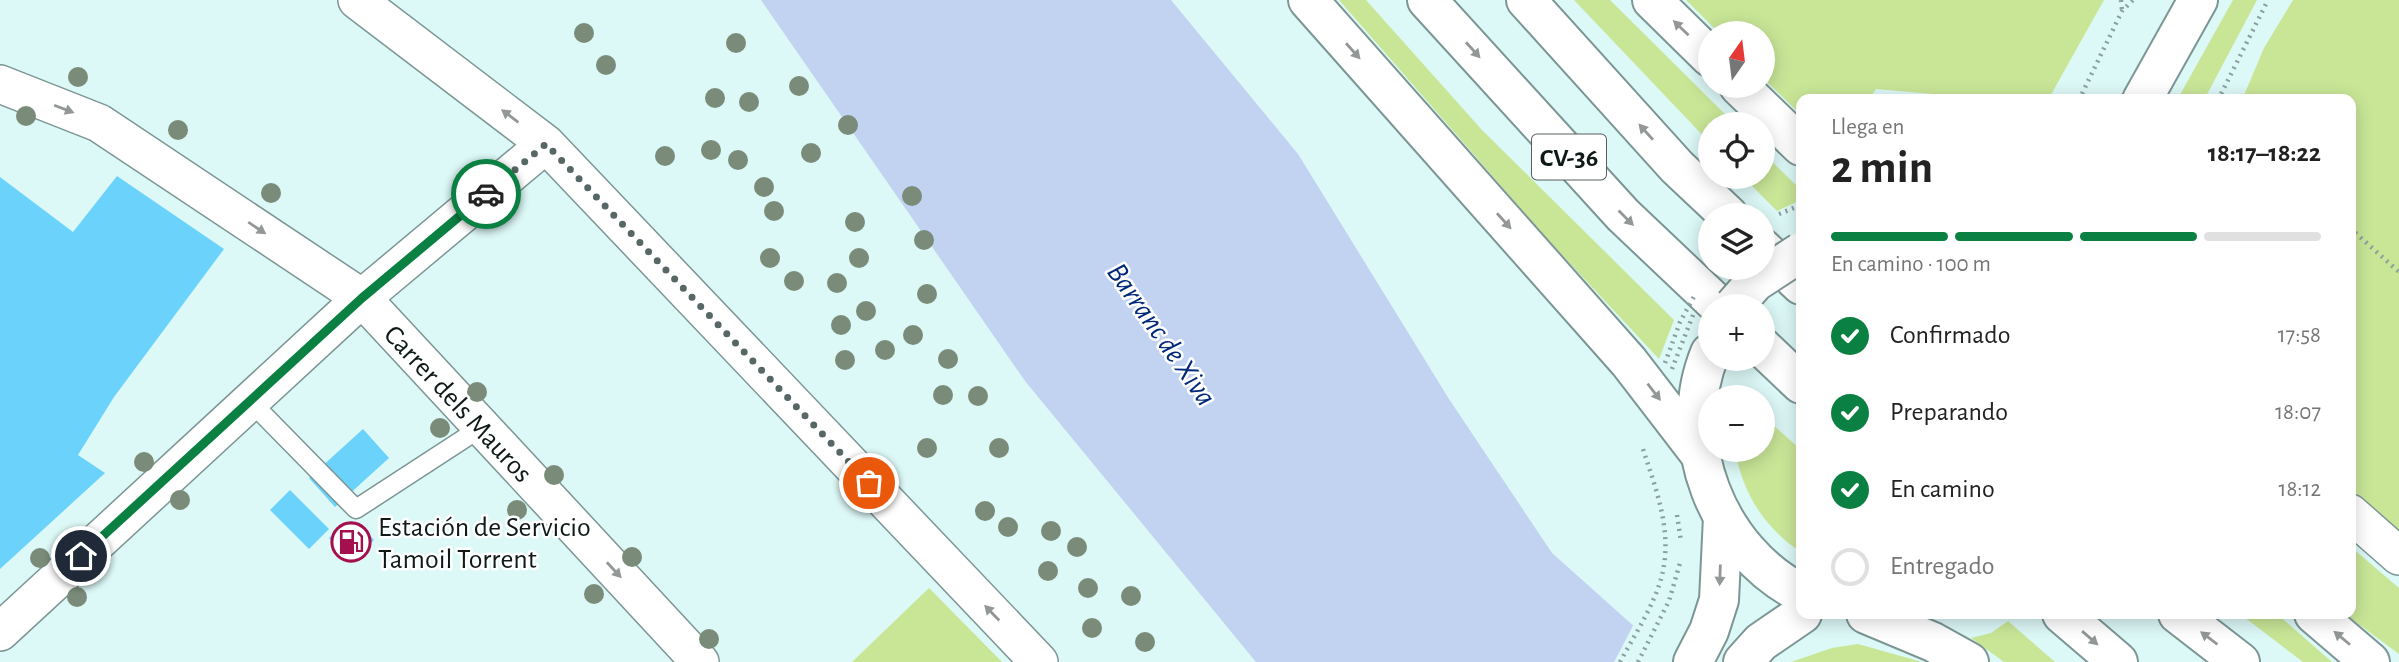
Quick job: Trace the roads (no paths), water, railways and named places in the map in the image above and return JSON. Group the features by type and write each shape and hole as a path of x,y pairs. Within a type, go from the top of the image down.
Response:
{"main road":[{"path":"1308,0 1659,377 1698,451"},
{"name":"CV-36","path":"1427,0 1623,215 1706,294"},
{"name":"CV-36","path":"1527,0 1677,167 1715,203"},
{"path":"1652,0 1698,45"},
{"path":"2145,94 2197,0"},
{"path":"1751,98 1796,141"},
{"path":"1744,294 1755,282 1796,255"},
{"path":"1775,260 1796,280"},
{"path":"1775,359 1796,379"},
{"path":"1702,462 1723,517 1751,556 1771,574 1796,590"},
{"path":"1701,647 1719,600 1723,517"},
{"path":"1744,660 1770,635 1796,618"},
{"path":"1878,619 1933,642 1969,662"},
{"path":"2068,619 2118,662"},
{"path":"2184,619 2240,662"},
{"path":"2320,619 2370,662"}],"street":[{"path":"357,0 546,144 1039,662"},
{"name":"Carrer dels Mauros","path":"0,84 99,123 362,298 701,662"},
{"path":"0,632 362,298 546,144"},
{"path":"2356,518 2399,556"}],"lane":[{"path":"250,401 356,509 482,427"}],"water":[{"name":"Barranc de Xiva","path":"761,0 1171,0 1298,154 1449,399 1552,553 1674,662 1256,662 1025,381"}],"place":[{"name":"Estación de Servicio Tamoil Torrent","path":"351,542"}]}
